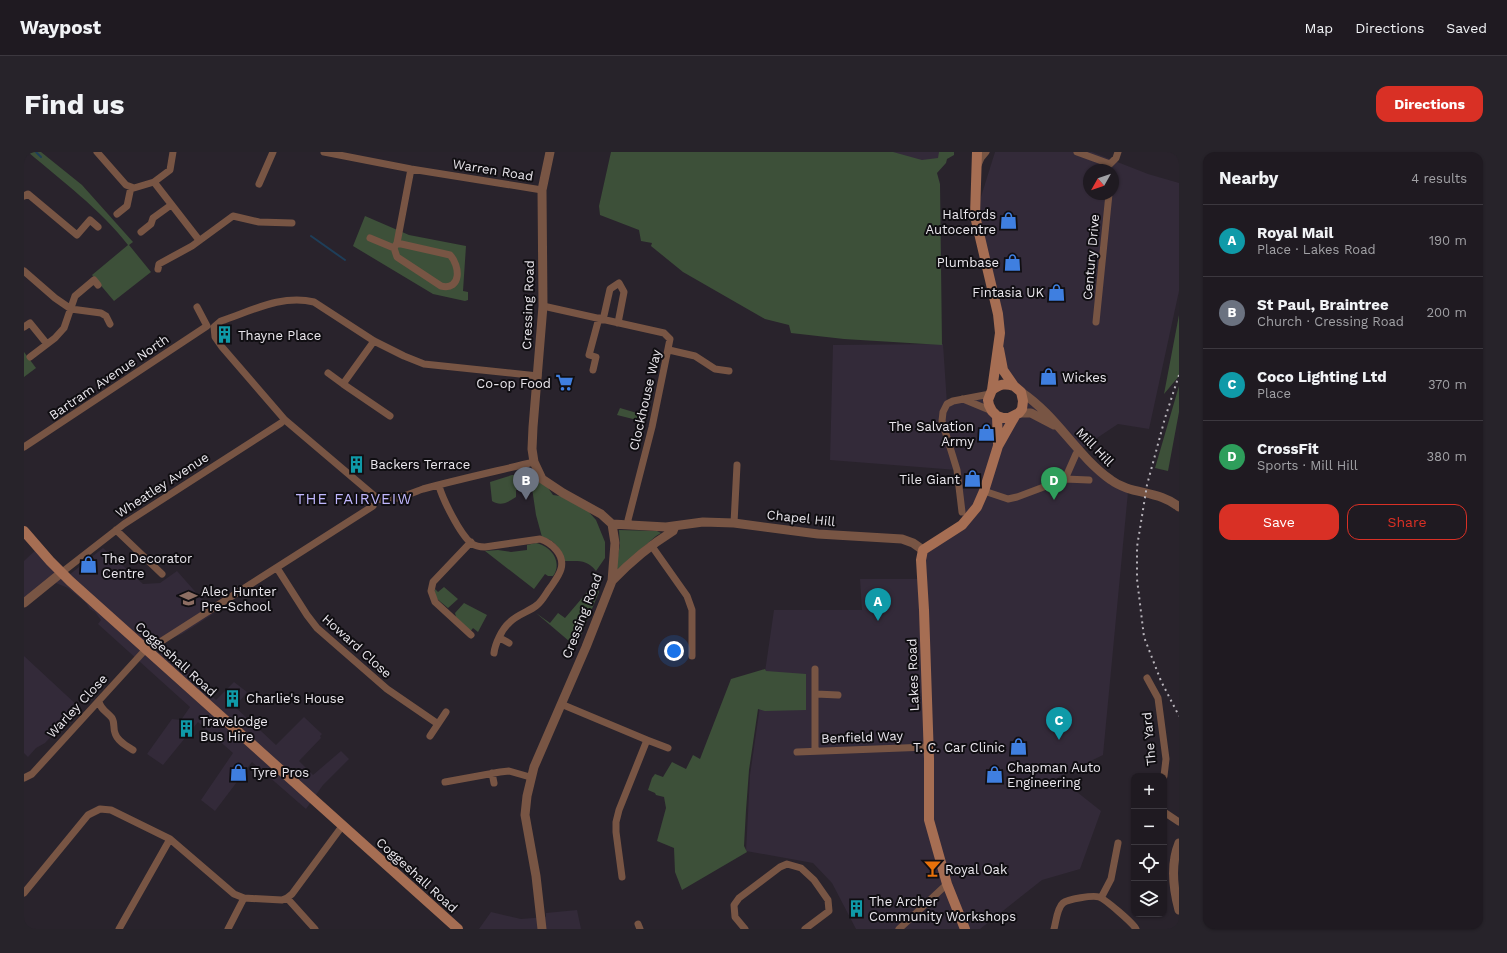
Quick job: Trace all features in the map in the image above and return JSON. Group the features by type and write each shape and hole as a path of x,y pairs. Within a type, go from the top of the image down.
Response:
{"main road":[{"path":"977,152 975,216 998,314 1000,333 999,349 989,405 994,414 998,446"},
{"path":"923,550 962,525 977,507 984,491 998,446 1017,414 1022,409 1023,401 1018,389 1003,370 999,349"},
{"path":"991,392 1000,385 1007,384 1018,389"},
{"path":"994,414 1009,418 1017,414"},
{"name":"Coggeshall Road","path":"24,531 61,573 254,748 343,825 458,929"},
{"name":"Lakes Road","path":"923,550 921,560 924,610 929,820 947,884 966,929"}],"street":[{"path":"97,152 126,185 134,188 154,182 170,170 172,152"},
{"path":"259,184 273,152"},
{"name":"Warren Road","path":"324,152 411,170 542,190"},
{"name":"Cressing Road","path":"542,929 536,876 525,815 530,777 586,647 612,581 615,543 612,524 600,514 562,493 542,479 534,462 532,449 533,427 543,306 542,190 550,152"},
{"path":"977,167 981,158 986,152"},
{"path":"1076,152 1103,164"},
{"path":"1112,164 1118,152"},
{"path":"370,238 396,245 450,255 455,260 457,268 456,281 454,285 450,287 441,286 397,257 396,245 411,170"},
{"path":"154,182 199,240"},
{"path":"118,214 127,206 131,187"},
{"path":"24,196 28,194 77,235 90,220 98,227"},
{"name":"Century Drive","path":"1096,322 1108,200"},
{"path":"141,232 151,224 153,218 171,205"},
{"path":"158,269 159,264 192,246 233,216 259,222 292,223"},
{"path":"24,271 55,298 71,309 101,313 106,316 110,324"},
{"path":"30,357 55,338 64,328 73,299 80,291 94,280 98,285"},
{"path":"593,370 596,357 589,355 610,288 619,282 624,292 618,323"},
{"name":"Bartram Avenue North","path":"24,447 210,326 221,320 278,301 291,299 303,299 314,302 374,341 424,364 538,376"},
{"name":"Clockhouse Way","path":"543,306 664,334 670,339 669,350 652,427 628,520 629,524"},
{"path":"197,307 222,347 285,420 378,499 386,500 534,462"},
{"path":"24,327 30,323 47,344"},
{"path":"343,384 374,341"},
{"path":"669,350 695,356 715,369 729,371"},
{"path":"328,373 390,416"},
{"name":"Mill Hill","path":"1018,389 1047,413 1101,473 1113,482 1124,487 1164,497 1179,506"},
{"path":"962,512 957,470 942,421 943,412 947,404 991,392"},
{"path":"962,399 994,414"},
{"name":"Mill Hill","path":"1017,414 1031,413 1061,429"},
{"name":"Wheatley Avenue","path":"61,573 116,530 281,423"},
{"path":"1065,479 1076,454"},
{"path":"734,523 736,465"},
{"path":"984,491 1008,499 1065,479 1089,480"},
{"path":"439,486 448,509 471,542 480,547 486,547 536,539 547,542 556,551 561,560 562,566 560,573 545,594 537,605 509,622 494,653"},
{"name":"Warley Close","path":"24,778 32,774 147,651 373,506"},
{"name":"Chapel Hill","path":"612,524 666,527 703,522 734,523 818,534 902,539 923,550"},
{"path":"612,581 630,562 651,545 672,531 675,526"},
{"path":"116,530 162,574"},
{"path":"471,542 433,582 430,591 435,602 471,635"},
{"path":"651,545 687,596 692,610 692,656"},
{"name":"Howard Close","path":"276,568 317,628 387,689 438,724"},
{"path":"24,604 61,573"},
{"path":"500,638 509,643"},
{"path":"815,750 816,669"},
{"name":"The Yard","path":"1147,678 1158,698 1166,759 1164,773"},
{"path":"816,694 838,695"},
{"path":"99,701 101,708 111,717 114,723 114,733 116,737 133,750"},
{"path":"561,704 668,748"},
{"path":"430,736 446,712"},
{"path":"622,877 616,822 619,810 647,740"},
{"name":"Benfield Way","path":"797,752 815,750 928,747"},
{"path":"445,782 509,771 530,777"},
{"path":"492,773 494,783"},
{"path":"24,893 88,815 100,809 111,810 170,839 234,894 244,898 282,900 288,898 343,825"},
{"path":"1167,814 1179,822"},
{"path":"119,929 170,839"},
{"path":"1101,898 1112,879 1118,843"},
{"path":"1179,843 1174,861 1173,879 1179,910"},
{"path":"745,929 735,917 733,910 734,905 739,898 780,867 787,864 801,868 814,880 828,900 829,911 805,929"},
{"path":"899,929 947,884"},
{"path":"1054,929 1060,906 1064,902 1095,896 1101,898 1136,929"},
{"path":"228,929 244,898"},
{"path":"288,898 315,929"}],"shaded area":[{"path":"862,152 944,152 944,161 878,159"},
{"path":"995,152 1092,152 1148,174 1179,183 1179,291 1149,429 1118,424 1079,450 1128,492 1103,755 1058,777 1101,811 1080,869 1042,880 980,929 856,929 832,883 813,863 746,851 750,775 774,610 862,610 860,579 922,579 923,550 962,525 962,512 957,470 830,460 833,345 943,344 947,404 990,394 997,416 1022,409 999,349 1000,333 975,216"},
{"path":"41,545 69,575 103,548 143,584 160,583 177,571 213,614 182,634 168,640 162,647 216,700 234,682 247,692 235,707 276,745 304,717 322,734 320,736 321,738 299,761 313,775 341,751 349,759 323,785 306,809 252,762 215,811 201,800 233,753 198,722 163,765 147,754 172,719 181,720 190,707 98,624 101,620 95,612 68,588 56,583 39,594 28,606 24,601 24,561"},
{"path":"24,656 79,707 45,743 36,748 28,757 24,753"},
{"path":"577,910 581,929 479,929 491,912 521,919 546,917 546,913"}],"green space":[{"path":"28,152 41,152 82,185 133,242 129,245 151,272 114,301 92,275 128,245 93,207"},
{"path":"611,152 893,152 922,160 938,158 939,152 954,152 954,155 947,159 946,163 937,173 940,184 942,345 844,339 791,333 789,325 765,319 683,272 651,246 652,243 641,241 639,230 600,215 599,206"},
{"path":"365,216 409,235 466,246 463,291 468,292 468,300 465,301 433,294 353,246"},
{"path":"1179,315 1179,376 1164,394"},
{"path":"24,352 36,368 24,377"},
{"path":"1179,386 1179,412 1168,471 1155,468"},
{"path":"620,408 647,416 645,422 617,415"},
{"path":"512,475 523,475 537,483 541,481 553,495 560,496 588,511 596,520 605,542 605,558 596,571 593,567 586,563 578,561 565,561 557,546 550,540 542,537 536,515 532,488 516,490 516,497 501,504 492,501 490,482"},
{"path":"619,530 657,531 661,533 616,571 620,545"},
{"path":"536,543 551,551 557,565 553,576 548,576 545,574 534,589 485,551 498,550 511,552 527,550 527,545"},
{"path":"595,583 599,592 576,647 536,613 550,623 558,613 565,618"},
{"path":"444,587 458,599 448,608 436,598 434,588 438,592"},
{"path":"464,603 487,615 478,632 473,628 470,632 456,617 455,613"},
{"path":"765,669 766,671 806,674 806,710 765,711 758,709 749,770 744,846 747,852 682,890 675,872 674,848 657,841 666,808 664,797 656,795 648,790 652,778 655,774 663,777 672,762 686,769 693,755 700,759 731,679"}],"waterway":[{"path":"36,152 41,157"},
{"path":"311,236 345,260"}],"railway":[{"path":"1179,375 1165,418 1147,485 1137,547 1137,579 1144,637 1161,681 1179,716"}],"place":[{"name":"Halfords Autocentre","path":"1009,221"},
{"name":"Plumbase","path":"1012,262"},
{"name":"Fintasia UK","path":"1057,292"},
{"name":"Thayne Place","path":"225,335"},
{"name":"Wickes","path":"1049,377"},
{"name":"Co-op Food","path":"564,383"},
{"name":"The Salvation Army","path":"987,433"},
{"name":"Backers Terrace","path":"357,464"},
{"name":"Tile Giant","path":"973,479"},
{"name":"St Paul, Braintree","path":"526,500"},
{"name":"CrossFit","path":"1054,500"},
{"name":"The Decorator Centre","path":"89,565"},
{"name":"Alec Hunter Pre-School","path":"188,598"},
{"name":"Royal Mail","path":"878,621"},
{"name":"Charlie's House","path":"233,698"},
{"name":"Travelodge Bus Hire","path":"187,728"},
{"name":"Coco Lighting Ltd","path":"1059,740"},
{"name":"T. C. Car Clinic","path":"1018,747"},
{"name":"Tyre Pros","path":"238,772"},
{"name":"Chapman Auto Engineering","path":"994,774"},
{"name":"Royal Oak","path":"932,869"},
{"name":"The Archer Community Workshops","path":"856,908"}],"district":[{"name":"THE FAIRVEIW","path":"354,499"}]}
